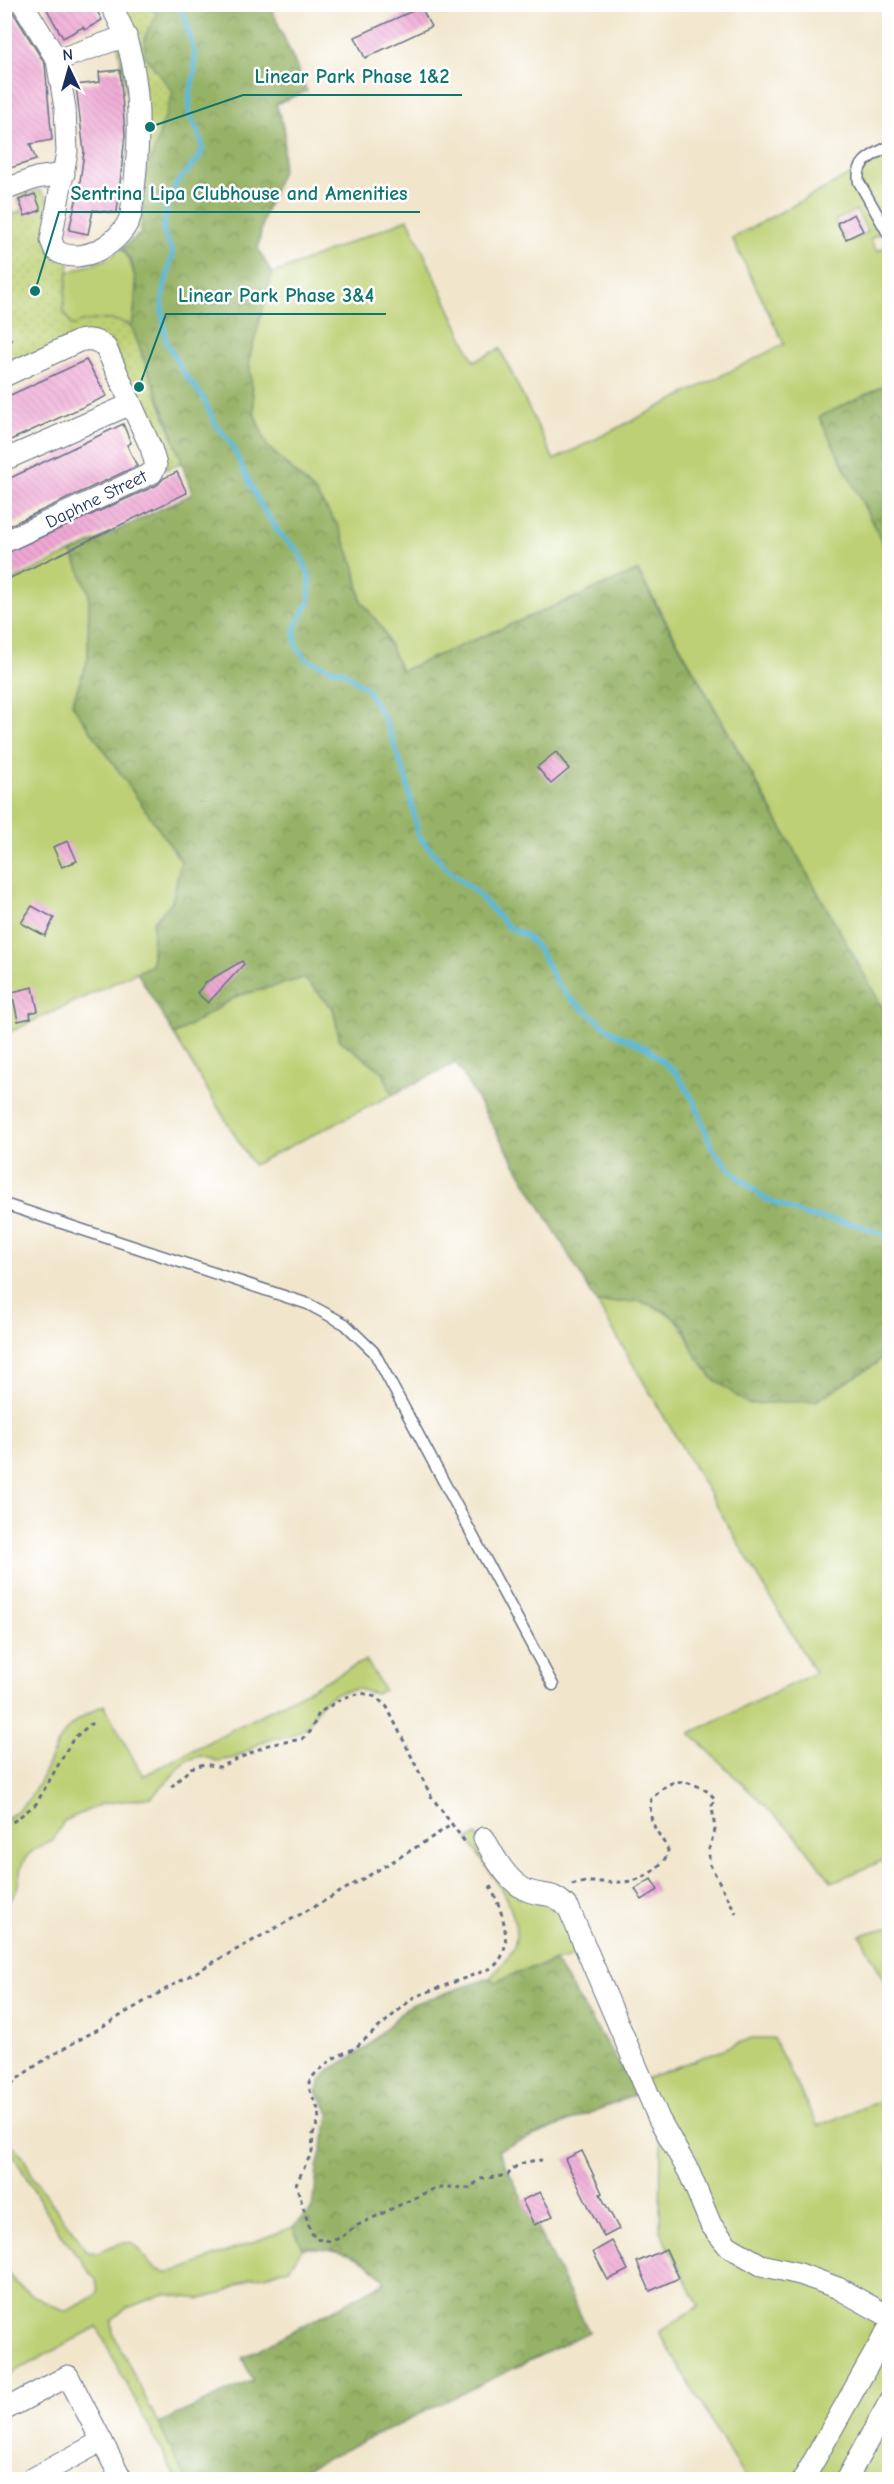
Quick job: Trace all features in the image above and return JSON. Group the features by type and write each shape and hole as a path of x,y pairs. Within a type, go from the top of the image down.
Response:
{"street":[{"path":"23,4 57,60 67,137 64,174 51,240 55,250 61,255 70,257 102,248 121,234 129,223 138,149 134,74 126,36 110,4"},
{"path":"57,60 126,36"},
{"path":"4,190 36,177 64,174"},
{"name":"Daphne Street","path":"4,376 79,341 94,340 106,348 156,461 152,472 4,542"},
{"path":"4,460 131,404"},
{"path":"476,1842 493,1856 517,1884 536,1893 559,1898 569,1909 659,2120 689,2172 711,2225 728,2246 760,2265 800,2274 838,2288 890,2317"},
{"path":"803,2480 890,2326"},
{"path":"4,2410 68,2376 122,2480"},
{"path":"846,2480 890,2401"},
{"path":"30,2480 102,2441"}],"lane":[{"path":"890,146 867,158 860,164 857,172 859,182 890,237"},
{"path":"4,1204 308,1304 345,1324 374,1352 553,1685"}],"path":[{"path":"4,333 11,337 10,341 5,343 6,349"},
{"path":"171,1787 191,1768 204,1764 220,1767 268,1745 302,1739 310,1732 320,1713 328,1706 342,1698 362,1694 376,1697 387,1707 431,1796 452,1824 476,1842"},
{"path":"4,1825 14,1821 36,1804 73,1739 92,1723"},
{"path":"559,1898 561,1891 576,1883 634,1881 652,1873 666,1859 668,1850 651,1824 649,1814 651,1799 664,1787 674,1782 709,1791 714,1798 712,1806 715,1830 709,1849 709,1863 736,1913"},
{"path":"4,2090 45,2057 103,2027 181,1979 319,1906 452,1824"},
{"path":"487,1881 505,1926 505,1949 499,1963 492,1968 414,1997 355,2048 332,2059 314,2075 309,2082 310,2091 318,2109 319,2120 313,2134 312,2152 296,2184 315,2239 331,2241 340,2238 358,2225 431,2190 446,2187 470,2188 481,2179 508,2175 512,2169 527,2161 542,2160"}],"green space":[{"path":"110,5 148,5 157,14 145,36 144,55 173,92 143,185 142,232 129,223 138,149"},
{"path":"148,5 270,5 307,91 276,104 285,132 282,171 264,215 258,248 272,274 249,360 255,416 267,446 314,491 339,527 355,568 361,601 382,628 401,671 637,571 889,1019 890,1346 876,1364 816,1401 748,1404 712,1378 694,1353 684,1326 667,1312 640,1301 597,1303 456,1063 392,1095 383,1072 340,1040 333,1008 304,978 237,996 174,1035 137,972 152,965 153,922 172,902 181,861 72,704 88,659 89,593 72,552 192,494 171,429 132,328 137,288 132,263 122,248 142,232 143,185 173,92 144,55 145,36 156,14"},
{"path":"889,154 889,245 889,383 820,417 889,556 889,1019 638,571 401,671 382,628 361,601 355,568 314,491 267,446 255,416 249,360 272,274 408,219 474,361 500,349 554,460 784,344 732,238","holes":["856,210 868,232 847,243 835,221","882,232 889,245 877,251 870,239"]},
{"path":"40,190 49,200 69,263 63,310 72,326 86,321 111,320 132,328 182,462 166,469 111,342 5,370 5,217 23,210 18,198"},
{"path":"122,248 135,277 136,296 132,328 127,323 72,326 63,310 68,272 108,259"},
{"path":"889,383 889,556 819,417"},
{"path":"72,552 89,593 88,659 72,704 182,861 172,902 153,922 152,965 8,1033 4,1027 4,584"},
{"path":"304,978 333,1008 340,1040 383,1072 392,1095 253,1165 174,1035 237,996"},
{"path":"640,1301 675,1319 685,1332 694,1353 876,1364 889,1346 889,1858 832,1882 798,1838 690,1733 815,1673 597,1303"},
{"path":"366,1660 384,1690 376,1694 357,1689 336,1693 322,1702 307,1727 288,1737 260,1743 235,1758 217,1761 201,1756 187,1760 152,1797 102,1804 64,1821 53,1840 27,1856 22,1864 17,1888 5,1905 5,1819 25,1804 32,1795 60,1740 79,1719 104,1705 143,1776"},
{"path":"477,1835 489,1861 554,1900 579,1945 577,1955 518,1972 496,1982 490,1978 513,1947 516,1935 515,1923 505,1897 468,1839"},
{"path":"890,1927 889,1989 860,1935"},
{"path":"555,1962 632,2084 635,2095 498,2150 589,2332 285,2479 186,2479 158,2423 253,2380 242,2358 385,2282 370,2265 349,2254 326,2249 303,2248 293,2227 311,2210 314,2202 317,2168 330,2113 317,2092 319,2083 328,2071 366,2048 407,2007 490,1978 496,1982 518,1972"},
{"path":"752,2038 773,2038 818,2126 889,2097 889,2479 745,2479 659,2332 699,2306 660,2231 661,2142 632,2084"},
{"path":"6,2139 23,2156 34,2179 88,2252 98,2253 115,2245 126,2243 140,2250 150,2264 157,2269 172,2272 293,2227 303,2248 289,2268 250,2278 224,2293 200,2299 164,2294 127,2308 112,2321 113,2333 186,2479 176,2479 97,2327 5,2377 4,2268 9,2276 24,2289 49,2304 67,2311 94,2297 98,2292 96,2280 55,2226 6,2143"}],"building":[{"path":"4,4 8,4 45,64 52,140 30,144 36,160 4,170"},
{"path":"44,4 93,4 102,20 85,30 83,27 63,38"},
{"path":"421,7 431,27 365,58 355,37"},
{"path":"120,70 125,134 117,213 93,210 88,234 69,230 79,189 84,152 76,85 100,82 99,72"},
{"path":"35,194 41,210 25,216 19,200"},
{"path":"854,214 863,231 846,239 837,223"},
{"path":"86,360 107,396 4,443 4,398"},
{"path":"123,424 131,443 127,445 137,466 4,528 4,481"},
{"path":"177,472 187,493 4,581 4,554 157,485 164,478"},
{"path":"556,752 569,769 551,784 537,767"},
{"path":"68,841 77,861 62,867 53,847"},
{"path":"32,906 54,918 45,936 21,923"},
{"path":"242,961 244,964 208,1003 197,993 206,982"},
{"path":"33,987 38,1011 30,1013 31,1018 18,1021 12,992"},
{"path":"651,1879 658,1890 642,1900 635,1889"},
{"path":"582,2151 602,2193 600,2194 619,2229 604,2237 565,2159"},
{"path":"540,2192 553,2216 534,2225 522,2200"},
{"path":"612,2241 628,2270 608,2280 593,2252"},
{"path":"666,2249 679,2278 650,2291 637,2262"}],"waterway":[{"path":"177,4 185,18 194,53 195,71 190,93 189,113 200,136 203,149 199,158 177,183 167,205 163,231 173,253 164,288 162,311 166,341 183,372 202,396 216,425 230,442 260,504 280,534 300,553 310,578 309,602 295,628 296,645 305,659 343,671 366,688 387,724 407,781 418,835 448,870 476,892 508,927 526,936 540,951 558,985 571,999 614,1033 647,1048 677,1074 695,1103 713,1150 733,1172 765,1199 807,1216 855,1224 890,1237"}],"place":[{"name":"Linear Park Phase 1&2","path":"150,127"},
{"name":"Sentrina Lipa Clubhouse and Amenities","path":"35,291"},
{"name":"Linear Park Phase 3&4","path":"139,387"}]}
